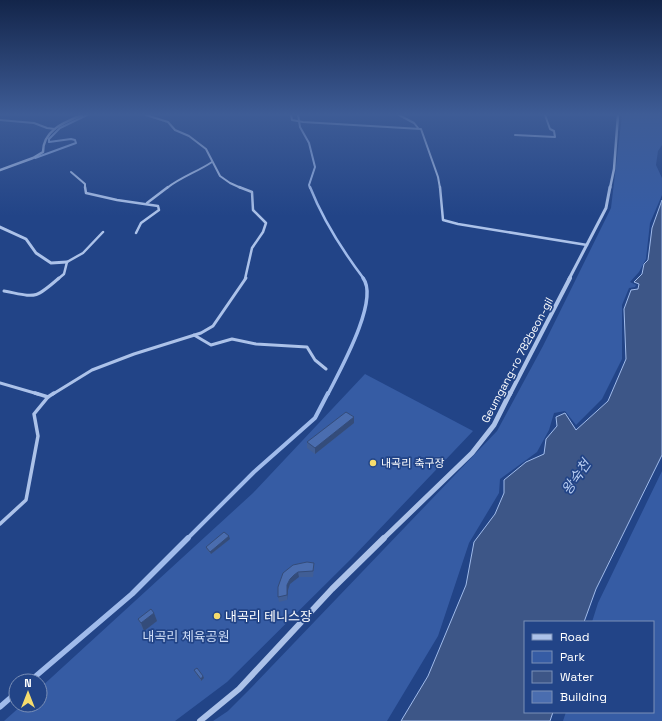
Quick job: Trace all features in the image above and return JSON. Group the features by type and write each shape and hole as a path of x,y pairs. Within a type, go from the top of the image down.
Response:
{"street":[{"path":"0,170 33,158 43,152 43,149"},
{"name":"Geumgang-ro 782beon-gil","path":"200,721 239,689 332,589 472,453 494,425 606,208 614,169 616,149"},
{"path":"0,227 26,239 36,253 51,263 67,262"}],"lane":[{"path":"0,524 26,500 38,436 34,414 48,397 92,370 134,354 194,335 213,326 246,278 252,248 266,223 257,216 251,208 252,192 230,183 220,176 204,149"},
{"path":"428,149 438,177 442,201 443,220 458,224 587,245"},
{"path":"147,203 177,180 199,171 212,162"},
{"path":"70,172 85,184 86,193 117,200 147,203 158,206 159,210 141,223 136,233"},
{"path":"4,291 32,296 42,293 64,274 67,262 82,253 103,232"},
{"path":"194,335 211,345 232,339 256,344 306,347 315,360 326,369"},
{"path":"0,383 48,397"}],"green space":[{"path":"618,149 660,149 656,165 662,178 662,195 650,223 646,259 639,272 630,282 636,285 635,287 629,288 622,305 622,359 602,399 576,425 565,411 554,413 549,430 537,452 500,479 499,493 469,543 438,636 387,721 213,721 228,711 248,691 497,431 543,346 611,208"},
{"name":"내곡리 체육공원","path":"365,374 473,431 352,558 227,682 175,721 4,721 13,713 48,713 48,681 253,493"},
{"path":"662,471 662,721 563,721 566,713 654,713 654,621 592,621 598,603"}],"water":[{"name":"왕숙천","path":"662,200 662,455 596,589 584,621 524,621 524,713 553,713 550,721 401,721 428,676 466,585 474,542 495,514 504,493 504,480 526,462 544,454 546,439 557,426 556,417 565,413 576,430 608,401 626,359 624,309 631,290 638,289 639,284 634,282 642,274 644,264 648,260 652,228"}],"building":[{"path":"346,412 354,417 315,448 307,442"},
{"path":"224,532 229,536 210,552 206,547"},
{"path":"307,562 314,563 313,571 298,572 290,579 287,585 287,595 278,597 278,587 283,573 293,565"},
{"path":"151,609 154,613 141,623 138,619"},
{"path":"197,668 203,676 201,679 194,670"}],"waterway":[{"path":"35,158 61,149"},
{"path":"310,149 315,167 309,185 310,188"},
{"path":"310,187 334,234 364,279"},
{"path":"328,394 356,336 362,319 366,302 367,288 363,278"},
{"path":"39,673 132,594 254,472 315,418 328,393"},
{"path":"0,707 8,700"}],"place":[{"name":"내곡리 축구장","path":"373,463"},
{"name":"내곡리 테니스장","path":"217,616"}]}
